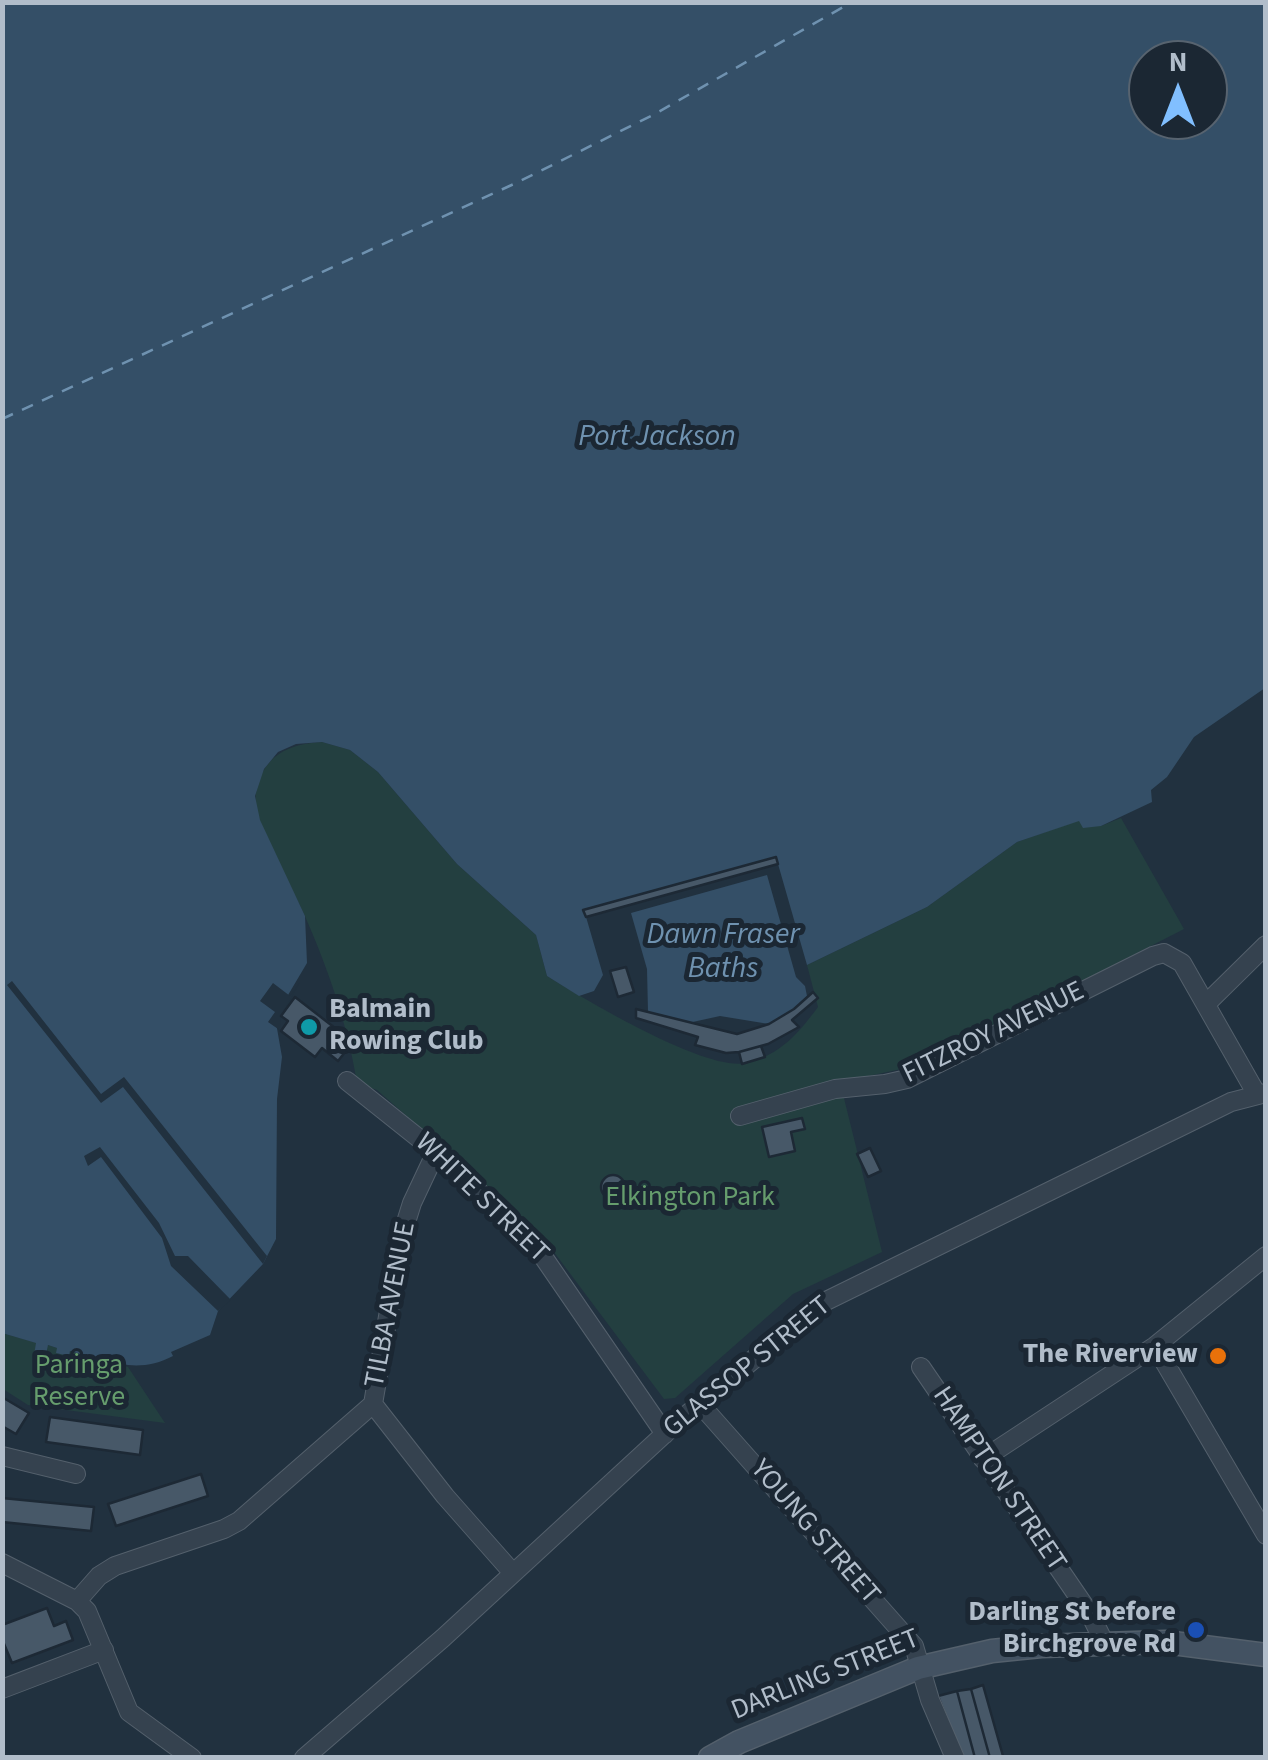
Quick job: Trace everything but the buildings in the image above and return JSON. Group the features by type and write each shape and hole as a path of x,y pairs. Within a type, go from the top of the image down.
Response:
{"street":[{"path":"1261,1093 1206,1004 1266,945"},
{"name":"FITZROY AVENUE","path":"740,1116 835,1089 896,1082 941,1064 1153,956 1172,954 1182,963 1206,1004"},
{"name":"WHITE STREET","path":"347,1080 436,1152 533,1242 665,1434"},
{"name":"GLASSOP STREET","path":"304,1758 665,1434 820,1304 1231,1102 1261,1093"},
{"name":"TILBA AVENUE","path":"373,1404 402,1235 436,1152"},
{"path":"984,1459 1155,1346 1266,1256"},
{"path":"1155,1346 1266,1535"},
{"name":"HAMPTON STREET","path":"921,1367 1090,1614 1105,1644"},
{"path":"77,1601 115,1566 224,1529 254,1510 373,1404 445,1496 512,1572"},
{"name":"YOUNG STREET","path":"700,1404 914,1646 918,1668 956,1758"},
{"path":"2,1456 76,1474"},
{"path":"2,1563 77,1601 94,1622 129,1712 192,1758"},
{"name":"DARLING STREET","path":"710,1758 739,1742 918,1668 992,1651 1182,1643 1266,1655"},
{"path":"2,1690 104,1650"}],"green space":[{"name":"Elkington Park","path":"322,742 350,750 378,772 457,864 536,935 547,976 645,1032 727,1063 746,1063 769,1055 803,1026 818,1007 807,965 927,907 1017,842 1079,820 1101,826 1121,818 1184,929 930,1059 840,1082 882,1252 793,1294 675,1398 664,1399 539,1232 377,1090 357,1083 329,976 266,837 256,806 259,780 278,754"},
{"name":"Paringa Reserve","path":"2,1333 37,1343 33,1361 48,1345 57,1348 57,1353 68,1356 70,1351 128,1367 165,1423 28,1405 3,1389"}],"water":[{"name":"Port Jackson","path":"2,3 1265,3 1265,688 1194,737 1167,777 1151,790 1152,802 1101,826 1083,828 1079,821 1017,842 927,907 807,965 776,857 584,910 603,975 594,991 579,996 547,976 536,935 457,864 378,772 350,750 322,742 296,744 278,752 264,769 255,796 260,820 305,916 307,963 275,1017 282,1057 277,1099 276,1239 263,1264 218,1311 210,1335 171,1352 173,1356 160,1362 122,1364 70,1351 69,1356 56,1353 57,1348 48,1345 44,1364 33,1361 36,1343 2,1333"},
{"name":"Dawn Fraser Baths","path":"767,875 796,977 805,986 807,996 769,1024 720,1016 688,1023 648,1012 647,969 631,913"}],"pier":[{"path":"12,981 101,1094 124,1077 267,1256 263,1264 123,1087 101,1103 7,985"},
{"path":"300,982 280,1018 281,1031 268,1022 275,1012 260,1001 273,983 290,996"},
{"path":"100,1147 159,1223 175,1256 188,1256 231,1300 218,1311 171,1266 162,1238 101,1157 88,1166 84,1156"}],"ferry route":[{"path":"2,419 516,183 653,115 852,2"}],"place":[{"name":"Balmain Rowing Club","path":"309,1027"},
{"name":"The Riverview","path":"1218,1356"},
{"name":"Darling St before Birchgrove Rd","path":"1196,1630"}]}
